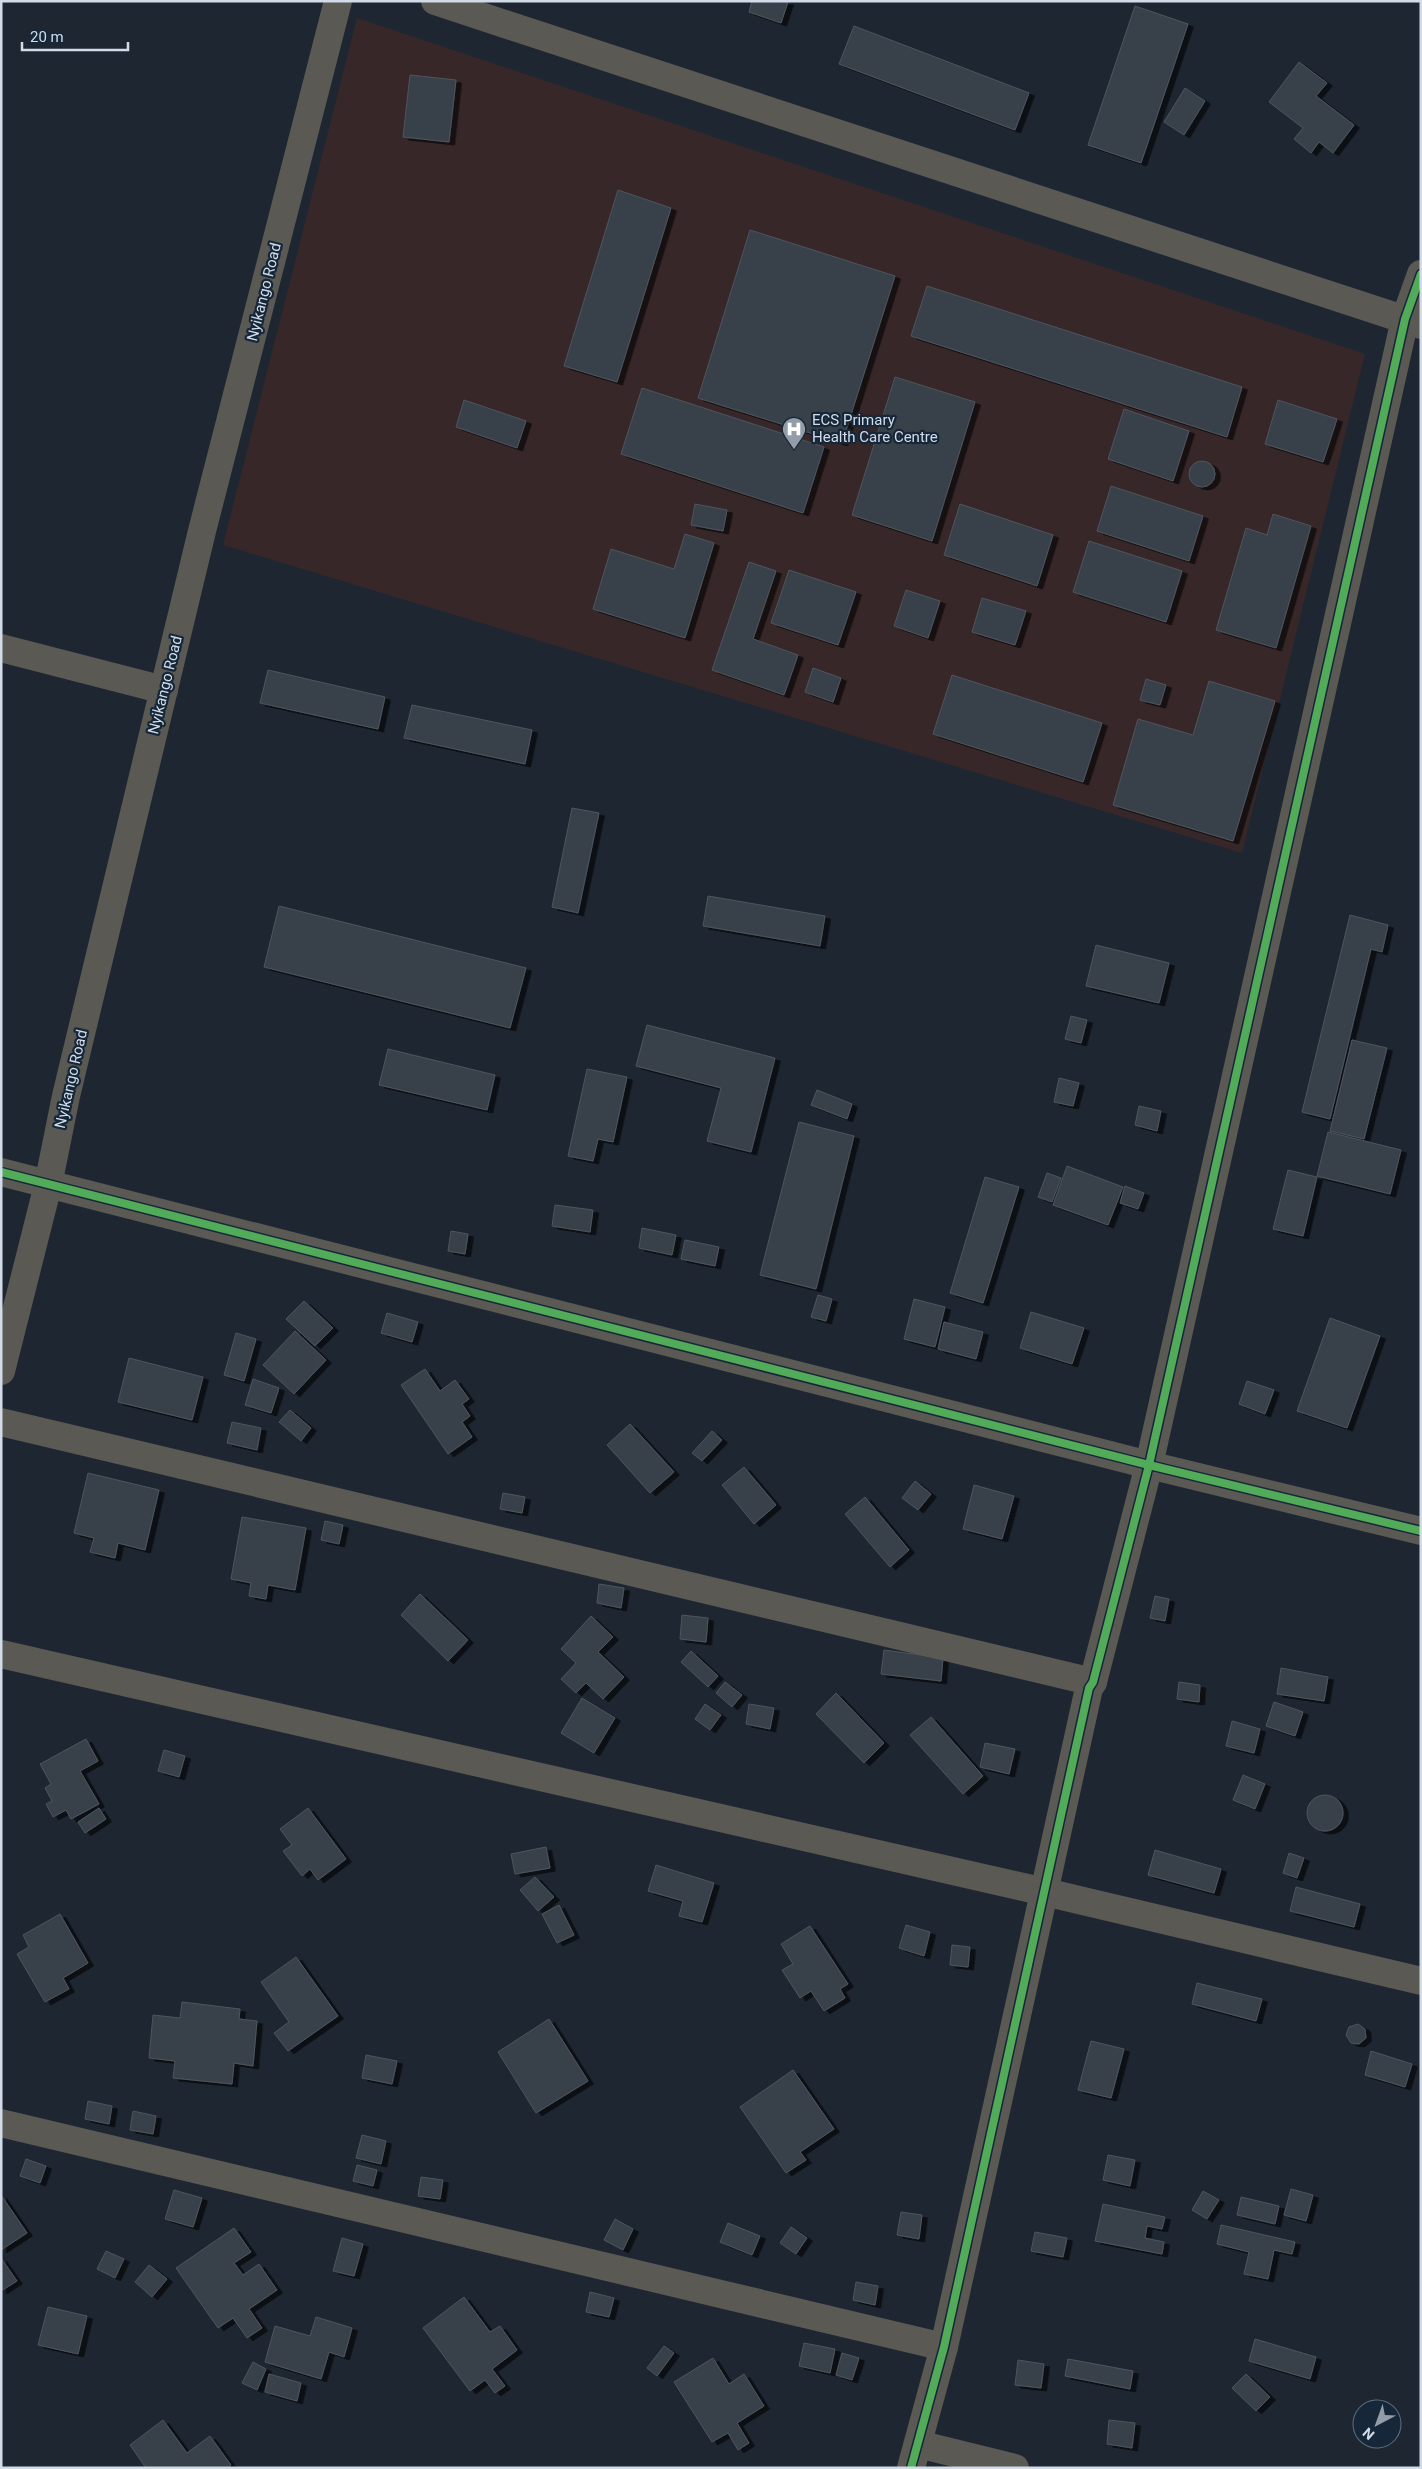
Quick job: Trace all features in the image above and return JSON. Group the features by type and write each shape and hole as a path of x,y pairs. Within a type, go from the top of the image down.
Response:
{"street":[{"name":"Nyikango Road","path":"1,1371 48,1185 66,1096 205,522 338,1"},
{"path":"435,1 1413,322"},
{"path":"1015,2468 914,2456 944,2347 1090,1688 1149,1465 1413,322 1421,274"},
{"path":"1,648 164,690"},
{"path":"1,1172 1149,1465 1421,1531"},
{"path":"1,1422 1093,1682"},
{"path":"1,1654 1045,1892 1421,1981"},
{"path":"1,2123 944,2347"}],"shaded area":[{"name":"ECS Primary Health Care Centre","path":"357,18 1365,354 1242,853 223,545"}],"building":[{"path":"752,1 788,2 781,23 749,12"},
{"path":"1135,6 1188,24 1141,163 1088,145"},
{"path":"854,26 1029,93 1015,130 839,64"},
{"path":"1299,62 1327,83 1316,96 1354,125 1333,153 1319,142 1311,153 1294,139 1303,128 1269,102"},
{"path":"410,75 456,80 449,142 403,137"},
{"path":"1185,88 1205,101 1184,135 1164,122"},
{"path":"618,190 671,208 617,382 564,366"},
{"path":"750,230 895,276 842,443 698,398"},
{"path":"927,286 1242,387 1227,437 911,336"},
{"path":"895,377 975,402 932,541 852,515"},
{"path":"642,388 824,447 803,513 621,454"},
{"path":"464,400 526,421 517,448 456,427"},
{"path":"1278,400 1337,419 1323,462 1265,444"},
{"path":"1124,409 1189,431 1173,481 1108,459"},
{"path":"1202,461 1211,465 1215,474 1211,483 1202,487 1193,483 1189,474 1193,465"},
{"path":"1111,486 1203,516 1189,561 1097,531"},
{"path":"695,504 727,510 723,531 691,525"},
{"path":"960,504 1053,535 1037,586 944,555"},
{"path":"1273,514 1311,526 1276,648 1216,630 1246,528 1267,535"},
{"path":"685,534 714,543 685,638 593,609 611,549 674,569"},
{"path":"1089,541 1182,571 1166,622 1073,592"},
{"path":"749,562 776,571 753,639 798,655 784,695 712,670"},
{"path":"789,570 856,592 838,645 771,623"},
{"path":"906,590 940,601 928,638 894,626"},
{"path":"982,598 1026,611 1015,645 972,632"},
{"path":"813,668 841,678 833,702 805,692"},
{"path":"268,670 385,697 378,729 260,703"},
{"path":"952,675 1102,723 1083,782 933,734"},
{"path":"1146,679 1166,685 1160,705 1140,700"},
{"path":"1209,681 1275,701 1233,841 1113,805 1138,719 1193,735"},
{"path":"412,705 532,730 525,764 404,738"},
{"path":"572,808 599,813 578,913 552,907"},
{"path":"708,896 825,916 820,946 703,926"},
{"path":"279,906 526,968 510,1028 264,967"},
{"path":"1350,915 1388,925 1382,952 1371,949 1330,1119 1302,1112"},
{"path":"1096,945 1169,963 1159,1003 1086,986"},
{"path":"1071,1016 1087,1020 1081,1043 1065,1039"},
{"path":"647,1025 775,1058 751,1152 707,1141 721,1088 636,1066"},
{"path":"1352,1040 1387,1048 1364,1139 1330,1131"},
{"path":"388,1049 495,1075 487,1110 379,1085"},
{"path":"587,1069 627,1077 613,1142 598,1139 593,1161 568,1156"},
{"path":"1059,1078 1079,1083 1073,1106 1054,1102"},
{"path":"817,1090 852,1104 847,1119 811,1105"},
{"path":"1139,1106 1161,1111 1157,1131 1135,1125"},
{"path":"799,1122 854,1136 816,1289 760,1275"},
{"path":"1328,1132 1401,1150 1390,1194 1317,1176"},
{"path":"1067,1166 1123,1187 1108,1225 1053,1205"},
{"path":"1288,1170 1317,1177 1303,1236 1273,1229"},
{"path":"1047,1173 1061,1178 1052,1202 1038,1197"},
{"path":"985,1177 1019,1187 983,1303 950,1293"},
{"path":"1125,1186 1144,1193 1138,1209 1120,1203"},
{"path":"555,1205 593,1210 590,1232 552,1226"},
{"path":"642,1228 676,1235 672,1255 639,1248"},
{"path":"451,1231 468,1234 465,1254 448,1251"},
{"path":"685,1240 719,1247 715,1266 681,1259"},
{"path":"818,1295 832,1299 826,1321 811,1317"},
{"path":"914,1299 945,1307 935,1347 904,1339"},
{"path":"304,1301 333,1328 315,1346 286,1319"},
{"path":"1031,1312 1084,1328 1072,1364 1020,1348"},
{"path":"387,1313 418,1322 412,1342 381,1333"},
{"path":"1330,1318 1380,1336 1347,1428 1297,1411"},
{"path":"944,1322 983,1332 976,1359 938,1349"},
{"path":"295,1331 326,1360 294,1394 263,1365"},
{"path":"236,1333 256,1339 244,1381 224,1375"},
{"path":"129,1358 203,1377 192,1420 118,1402"},
{"path":"425,1369 440,1391 455,1380 469,1399 462,1404 470,1416 462,1422 472,1437 448,1454 401,1385"},
{"path":"253,1379 279,1388 271,1413 245,1405"},
{"path":"1247,1381 1274,1390 1265,1414 1239,1404"},
{"path":"290,1410 311,1428 301,1441 279,1422"},
{"path":"232,1422 261,1428 257,1450 227,1443"},
{"path":"630,1424 674,1472 650,1493 607,1445"},
{"path":"712,1431 722,1440 702,1461 692,1453"},
{"path":"744,1467 776,1505 754,1524 722,1485"},
{"path":"88,1473 159,1490 145,1550 118,1543 115,1558 90,1552 94,1538 74,1533"},
{"path":"915,1481 931,1494 918,1510 902,1498"},
{"path":"974,1485 1014,1496 1002,1539 963,1529"},
{"path":"503,1493 525,1497 522,1513 500,1509"},
{"path":"865,1497 909,1550 890,1567 845,1514"},
{"path":"242,1517 306,1528 295,1590 268,1585 266,1599 249,1596 251,1583 231,1579"},
{"path":"325,1521 343,1525 339,1544 321,1540"},
{"path":"599,1584 624,1588 621,1608 597,1603"},
{"path":"420,1594 468,1640 448,1661 401,1615"},
{"path":"1155,1596 1169,1599 1165,1621 1150,1618"},
{"path":"682,1615 708,1618 706,1642 680,1639"},
{"path":"591,1616 613,1637 598,1652 624,1677 603,1699 586,1683 576,1693 561,1679 576,1663 561,1649"},
{"path":"884,1650 943,1658 941,1681 881,1674"},
{"path":"691,1651 718,1676 708,1687 681,1662"},
{"path":"1281,1668 1328,1677 1324,1701 1277,1694"},
{"path":"725,1682 742,1695 732,1707 716,1693"},
{"path":"1179,1682 1200,1685 1199,1702 1177,1699"},
{"path":"836,1693 884,1743 864,1763 816,1714"},
{"path":"582,1698 615,1718 594,1753 561,1733"},
{"path":"1274,1702 1303,1712 1295,1736 1266,1726"},
{"path":"705,1704 721,1715 710,1730 695,1719"},
{"path":"749,1704 774,1708 770,1729 746,1724"},
{"path":"931,1717 983,1776 963,1794 910,1735"},
{"path":"1232,1721 1260,1729 1254,1753 1226,1746"},
{"path":"86,1739 98,1761 80,1771 99,1804 71,1819 66,1810 53,1817 46,1804 52,1801 45,1788 51,1784 40,1764"},
{"path":"985,1743 1015,1749 1009,1774 980,1767"},
{"path":"164,1750 185,1756 179,1777 158,1771"},
{"path":"1243,1775 1265,1784 1255,1809 1233,1800"},
{"path":"1325,1795 1337,1801 1343,1813 1337,1825 1325,1831 1313,1825 1307,1813 1313,1801"},
{"path":"99,1808 106,1819 85,1833 78,1822"},
{"path":"308,1808 346,1859 318,1880 310,1869 302,1876 283,1851 292,1845 280,1829"},
{"path":"546,1847 550,1868 515,1874 511,1854"},
{"path":"1155,1850 1221,1869 1214,1893 1148,1875"},
{"path":"1289,1853 1304,1858 1297,1878 1283,1873"},
{"path":"656,1865 714,1883 702,1922 679,1916 683,1901 648,1891"},
{"path":"535,1877 554,1897 538,1911 520,1890"},
{"path":"1296,1887 1360,1904 1354,1927 1290,1911"},
{"path":"559,1905 574,1935 557,1943 542,1914"},
{"path":"60,1914 88,1963 63,1978 69,1989 45,2002 17,1954 29,1947 23,1935"},
{"path":"906,1925 930,1932 924,1956 899,1948"},
{"path":"810,1926 848,1984 840,1989 845,1998 824,2011 811,1991 800,1998 782,1970 793,1964 781,1944"},
{"path":"952,1945 970,1947 968,1967 950,1965"},
{"path":"296,1957 338,2016 288,2051 274,2033 289,2022 261,1982"},
{"path":"1197,1983 1262,1999 1256,2021 1192,2004"},
{"path":"182,2002 240,2009 239,2019 257,2021 253,2066 234,2063 232,2084 173,2078 175,2061 149,2058 153,2015 180,2018"},
{"path":"549,2019 588,2081 536,2113 498,2052"},
{"path":"1358,2024 1365,2029 1366,2038 1359,2044 1351,2043 1346,2035 1349,2027"},
{"path":"1091,2041 1124,2049 1111,2098 1078,2090"},
{"path":"1371,2051 1412,2064 1405,2087 1365,2075"},
{"path":"366,2055 397,2061 392,2084 362,2078"},
{"path":"793,2070 834,2129 800,2152 806,2160 786,2173 740,2107"},
{"path":"88,2101 112,2106 109,2124 85,2119"},
{"path":"133,2111 156,2116 153,2134 130,2130"},
{"path":"362,2135 386,2141 381,2164 356,2158"},
{"path":"1108,2155 1135,2160 1130,2186 1103,2180"},
{"path":"26,2159 46,2166 40,2183 20,2176"},
{"path":"357,2165 377,2170 373,2186 353,2181"},
{"path":"421,2177 443,2180 440,2199 418,2196"},
{"path":"1291,2189 1313,2195 1306,2221 1284,2215"},
{"path":"174,2190 202,2198 193,2227 165,2219"},
{"path":"1203,2191 1219,2200 1207,2219 1192,2210"},
{"path":"1,2195 27,2233 1,2250"},
{"path":"1241,2197 1279,2206 1275,2224 1237,2215"},
{"path":"1103,2204 1165,2217 1162,2229 1147,2226 1145,2238 1164,2242 1162,2254 1095,2241"},
{"path":"901,2212 922,2215 919,2239 897,2235"},
{"path":"615,2219 633,2229 623,2250 604,2240"},
{"path":"728,2223 760,2236 752,2255 720,2242"},
{"path":"1221,2225 1295,2242 1292,2254 1274,2250 1268,2279 1244,2274 1249,2252 1217,2244"},
{"path":"791,2227 807,2238 796,2254 780,2243"},
{"path":"234,2228 251,2252 234,2263 243,2275 259,2264 277,2290 249,2309 262,2328 247,2338 233,2318 218,2328 176,2268"},
{"path":"1035,2232 1067,2238 1063,2257 1031,2251"},
{"path":"342,2238 363,2244 354,2276 333,2271"},
{"path":"106,2251 124,2259 115,2278 97,2269"},
{"path":"1,2258 17,2281 1,2291"},
{"path":"149,2265 167,2279 152,2297 135,2282"},
{"path":"856,2282 878,2286 875,2305 853,2300"},
{"path":"590,2292 614,2298 609,2317 586,2312"},
{"path":"464,2297 490,2332 500,2326 517,2350 492,2369 505,2386 495,2393 485,2380 470,2391 423,2328"},
{"path":"48,2307 87,2316 78,2354 38,2345"},
{"path":"316,2317 352,2328 344,2357 329,2352 321,2379 265,2362 275,2326 310,2336"},
{"path":"1255,2339 1316,2357 1310,2379 1249,2361"},
{"path":"804,2343 835,2349 830,2373 799,2366"},
{"path":"664,2346 674,2353 657,2376 647,2368"},
{"path":"842,2353 859,2358 852,2380 836,2375"},
{"path":"713,2358 729,2384 744,2374 764,2406 737,2423 749,2443 738,2450 728,2433 712,2442 674,2382"},
{"path":"1068,2359 1133,2371 1130,2389 1065,2376"},
{"path":"1018,2360 1044,2364 1041,2388 1015,2385"},
{"path":"253,2362 266,2369 257,2390 242,2383"},
{"path":"269,2374 301,2383 297,2401 265,2392"},
{"path":"1246,2374 1270,2397 1256,2411 1232,2388"},
{"path":"163,2420 187,2453 210,2436 231,2465 227,2468 146,2468 130,2445"},
{"path":"1109,2420 1135,2423 1132,2448 1107,2444"}],"cycle path":[{"path":"911,2468 944,2347 1089,1688 1093,1682 1149,1465 1405,319 1421,274"},
{"path":"1,1172 1149,1465 1421,1531"}],"place":[{"name":"ECS Primary Health Care Centre","path":"794,450"}]}
